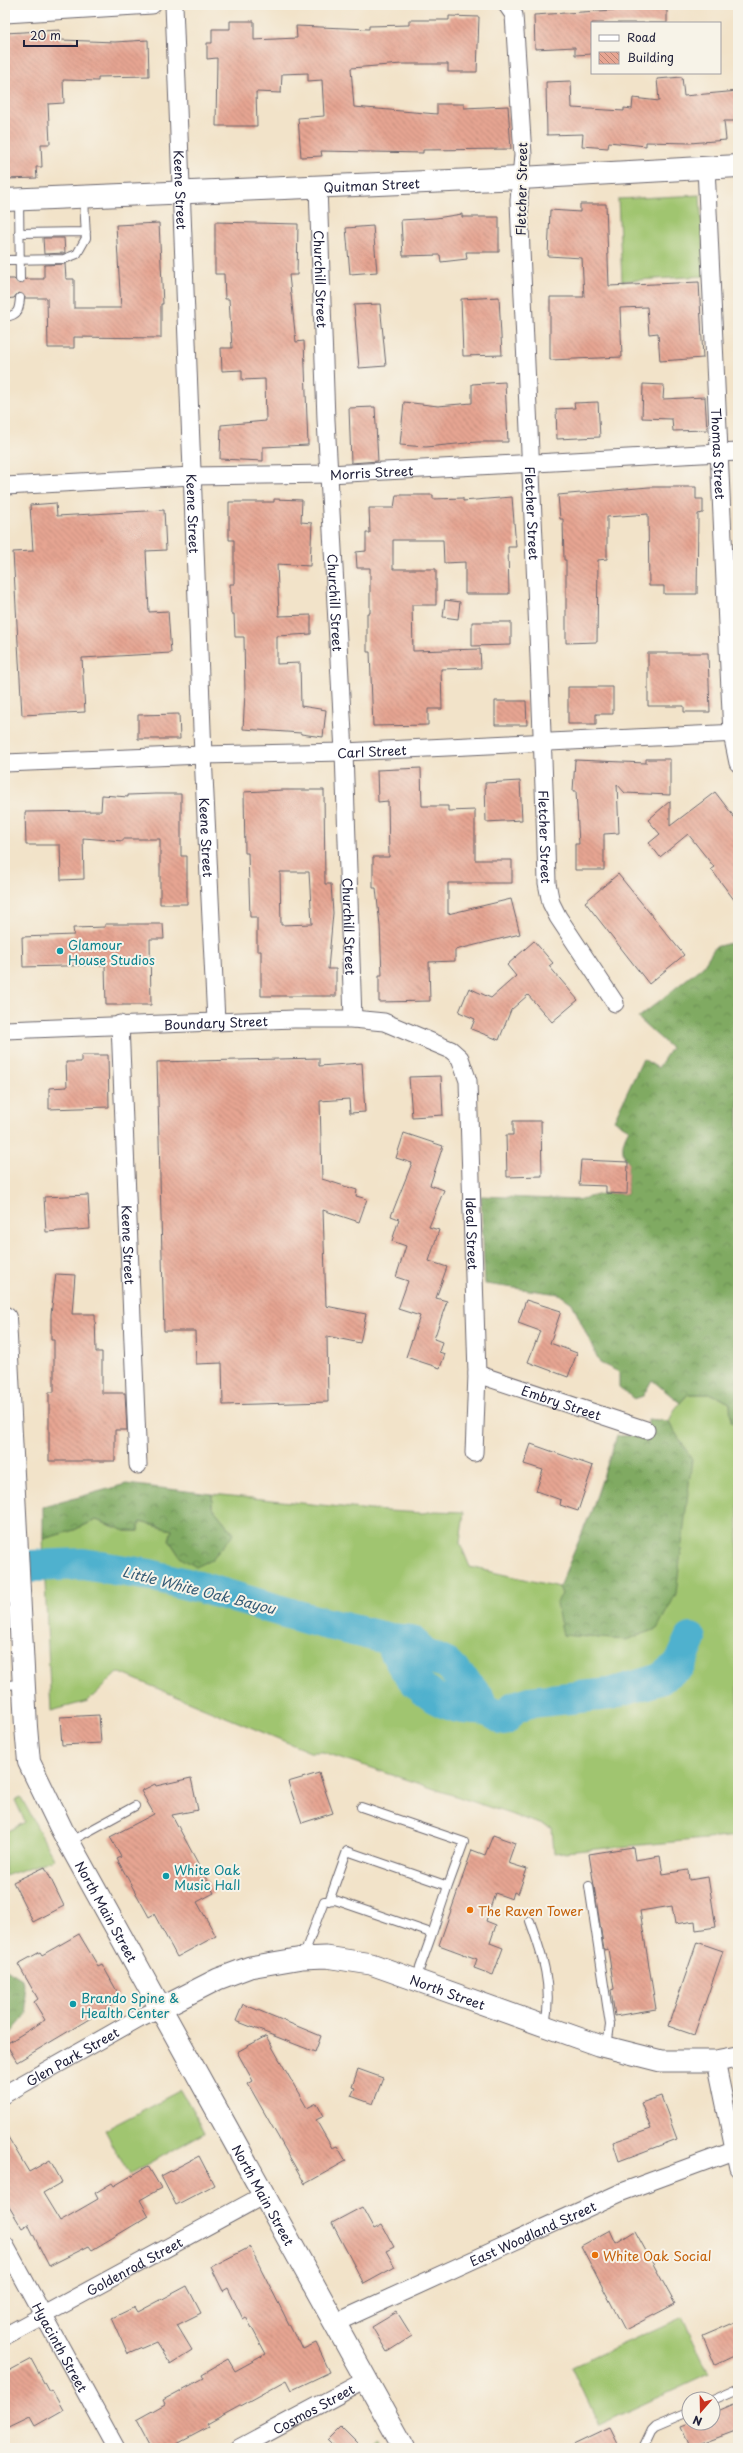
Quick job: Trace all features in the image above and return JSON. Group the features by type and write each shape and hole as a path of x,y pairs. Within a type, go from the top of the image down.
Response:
{"main road":[{"name":"Quitman Street","path":"12,200 521,178 738,166"},
{"name":"North Main Street","path":"5,1318 22,1644 14,1684 29,1762 69,1842 404,2448"}],"street":[{"path":"5,14 152,5"},
{"name":"Keene Street","path":"174,5 203,755 216,1021"},
{"name":"Fletcher Street","path":"507,5 514,15 523,155 519,201 529,463 544,742 547,883 551,903 615,1003"},
{"name":"Thomas Street","path":"706,167 719,452 738,763"},
{"name":"Churchill Street","path":"318,186 329,474 344,752 354,1019"},
{"name":"Morris Street","path":"5,486 192,476 329,474 738,452"},
{"name":"Carl Street","path":"5,763 203,755 344,752 735,733"},
{"name":"Boundary Street","path":"5,1030 120,1024 354,1019 384,1022 423,1037"},
{"name":"Keene Street","path":"120,1024 138,1465"},
{"name":"Ideal Street","path":"423,1037 451,1050 460,1058 467,1074 476,1374 474,1453"},
{"name":"Embry Street","path":"476,1374 646,1430"},
{"name":"North Street","path":"161,2008 218,1980 250,1967 302,1958 326,1957 348,1959 416,1979 544,2026 607,2047 661,2061 716,2061 738,2057"},
{"name":"Glen Park Street","path":"5,2094 139,2018 161,2008"},
{"path":"716,2061 733,2151 738,2168"},
{"name":"East Woodland Street","path":"335,2323 622,2192 733,2151"},
{"name":"Goldenrod Street","path":"5,2336 264,2195"},
{"name":"Hyacinth Street","path":"5,2245 116,2448"},
{"name":"Cosmos Street","path":"239,2448 366,2380"}],"lane":[{"path":"5,260 60,259 73,256 84,245 86,232 84,197"},
{"path":"12,200 19,233 20,279"},
{"path":"19,233 86,232"},
{"path":"5,317 14,316 18,313 20,298"},
{"path":"69,1842 135,1806"},
{"path":"361,1807 464,1842 416,1979"},
{"path":"329,1900 347,1851 448,1886"},
{"path":"589,1886 610,2025 607,2047"},
{"path":"302,1958 324,1901 329,1900 335,1900 428,1932 431,1937"},
{"path":"530,1921 545,1964 549,2004 544,2026"},
{"path":"721,2396 738,2389"},
{"path":"643,2448 652,2429 656,2425 681,2414"}],"green space":[{"path":"700,195 705,276 622,281 618,199"},
{"path":"738,941 738,1424 731,1422 730,1403 712,1394 688,1394 680,1403 652,1380 643,1396 634,1399 619,1387 619,1372 600,1363 572,1303 559,1294 485,1284 481,1196 577,1200 606,1193 627,1194 628,1162 625,1158 623,1146 629,1129 614,1120 643,1059 658,1068 671,1048 638,1018 703,966 715,947"},
{"path":"688,1394 712,1394 730,1403 731,1422 738,1424 738,1836 554,1853 552,1828 323,1752 310,1752 118,1672 88,1701 51,1711 43,1539 74,1530 96,1520 126,1531 139,1531 140,1522 172,1530 169,1540 181,1558 234,1534 212,1507 212,1494 371,1510 423,1513 434,1511 464,1512 460,1543 470,1567 559,1587 562,1594 563,1635 626,1640 674,1431 669,1421 675,1409"},
{"path":"648,1419 668,1421 692,1459 676,1594 657,1629 626,1640 563,1635 556,1603 562,1594 559,1587 591,1512 617,1436 648,1435"},
{"path":"126,1484 212,1494 212,1507 234,1534 211,1560 196,1567 181,1558 169,1540 172,1530 140,1522 139,1531 126,1531 96,1520 74,1530 43,1539 43,1507"},
{"path":"21,1797 54,1859 5,1876 5,1833 25,1822 15,1800"},
{"path":"5,1968 22,1979 28,2013 5,2040"},
{"path":"181,2090 205,2132 129,2175 105,2130"},
{"path":"682,2317 709,2374 599,2425 572,2367"},
{"path":"378,2438 383,2448 369,2448"}],"building":[{"path":"645,8 667,10 667,22 591,22 591,54 575,55 575,47 535,49 534,15"},
{"path":"449,16 479,17 477,72 448,72 448,64 402,64 351,68 354,107 437,114 437,104 464,104 464,108 508,106 511,149 423,150 423,153 321,151 322,156 301,157 298,118 324,116 322,80 308,81 308,73 282,74 281,93 256,92 257,126 216,126 217,58 207,59 207,43 212,43 212,29 230,29 230,21 254,21 254,40 297,38 296,26 369,29 369,26 409,25 409,20 449,20"},
{"path":"60,30 61,40 115,42 148,40 149,76 98,77 98,81 63,80 64,103 48,104 50,144 41,144 42,167 36,167 37,178 5,179 5,33"},
{"path":"682,77 684,96 738,91 738,121 724,121 726,140 690,143 646,142 646,146 609,142 608,148 582,146 583,134 547,135 546,82 571,81 572,108 624,111 624,108 632,109 633,98 659,101 657,79"},
{"path":"580,204 606,204 609,286 699,282 703,358 660,361 658,333 649,334 647,307 620,308 622,357 550,360 550,297 584,297 582,258 548,256 550,210 580,212"},
{"path":"462,214 462,217 499,217 499,252 466,252 467,259 441,262 440,255 403,256 401,220 436,218"},
{"path":"215,222 298,224 297,275 289,275 296,342 304,341 308,445 263,447 263,461 220,459 221,425 266,421 265,379 242,380 242,370 222,371 221,348 232,348 229,299 225,299 224,274 215,274"},
{"path":"159,223 163,304 161,304 161,338 74,337 74,348 48,348 47,298 25,298 20,293 14,298 5,299 5,279 14,279 20,284 26,279 44,279 44,265 65,264 66,279 74,279 74,308 121,308 116,225"},
{"path":"373,226 377,272 350,274 346,228"},
{"path":"43,238 64,238 65,253 44,254"},
{"path":"499,297 502,355 463,356 461,299"},
{"path":"380,304 386,366 359,368 354,305"},
{"path":"505,382 508,442 477,442 426,447 400,445 404,402 438,406 472,403 472,384"},
{"path":"643,384 664,385 663,399 705,397 707,430 673,431 672,419 642,418"},
{"path":"598,402 600,437 557,439 556,409 575,408 574,403"},
{"path":"375,407 378,461 351,463 349,408"},
{"path":"649,487 696,487 696,499 703,499 703,513 698,514 697,594 664,594 664,586 649,586 648,514 607,517 607,559 598,560 597,642 566,643 566,560 564,560 563,519 560,519 558,495"},
{"path":"396,495 433,495 433,499 463,498 463,501 512,497 516,547 508,547 509,594 465,594 465,562 444,563 443,540 393,540 393,569 436,569 436,605 412,605 413,651 480,649 481,668 441,669 442,709 428,709 428,725 373,726 370,652 367,652 367,613 370,613 370,568 357,568 356,552 366,551 366,533 370,533 369,508 394,508"},
{"path":"274,499 302,500 301,522 312,523 310,566 277,564 279,616 311,615 311,634 277,636 277,664 300,663 301,706 326,710 323,737 301,733 243,729 245,693 244,637 235,637 234,614 231,614 230,584 234,584 234,540 229,540 229,502 274,502"},
{"path":"56,503 57,516 164,510 166,550 146,551 149,612 168,611 171,653 82,658 85,712 22,715 13,552 33,551 30,505"},
{"path":"445,600 460,602 458,619 443,617"},
{"path":"472,622 511,622 511,645 472,646"},
{"path":"648,653 708,653 710,712 684,712 684,706 648,706"},
{"path":"568,687 613,687 613,714 596,714 596,724 568,724"},
{"path":"495,701 526,701 527,725 495,725"},
{"path":"179,714 180,739 138,739 138,715"},
{"path":"646,759 670,759 670,795 625,793 617,784 619,833 604,834 604,870 575,870 575,844 579,844 576,791 573,791 575,760 646,763"},
{"path":"421,768 422,806 448,806 448,811 475,810 475,860 512,860 512,883 448,883 448,914 511,899 520,934 455,950 455,961 429,962 430,1001 379,1002 379,975 382,975 380,926 376,888 373,888 373,857 389,857 388,801 378,802 377,770"},
{"path":"520,781 522,820 486,822 485,783"},
{"path":"324,790 325,884 331,884 333,913 328,969 336,969 336,996 261,996 261,951 257,951 257,917 250,917 248,853 245,853 244,792","holes":["280,872 309,872 312,924 281,925"]},
{"path":"715,792 738,822 738,905 711,869 714,867 688,834 660,857 649,843 660,834 648,820 670,801 670,826"},
{"path":"181,794 181,856 187,856 187,904 160,904 160,839 123,839 123,841 83,838 84,879 61,880 60,845 26,845 25,812 101,811 102,795 128,797 128,795"},
{"path":"618,874 684,955 649,984 585,902"},
{"path":"105,924 163,924 164,939 150,939 151,1005 106,1005 105,965 23,967 22,937 74,935 73,928 105,927"},
{"path":"534,941 553,963 549,966 578,1000 552,1022 528,995 511,1010 499,1040 471,1029 475,1019 459,1012 469,988 491,998 516,976 507,965"},
{"path":"81,1055 108,1055 109,1107 49,1109 49,1088 67,1087 66,1062 81,1062"},
{"path":"319,1058 319,1066 362,1063 365,1112 350,1113 349,1099 320,1101 322,1179 357,1190 356,1196 367,1199 359,1222 323,1210 326,1306 366,1314 360,1343 327,1336 328,1402 223,1405 222,1363 196,1364 195,1331 164,1331 157,1062"},
{"path":"441,1076 443,1115 412,1117 409,1077"},
{"path":"513,1121 541,1121 542,1176 507,1177 506,1135 513,1135"},
{"path":"404,1133 443,1146 430,1185 444,1190 429,1227 439,1230 429,1261 447,1267 436,1298 447,1301 434,1339 442,1342 439,1352 445,1354 440,1368 406,1357 420,1316 398,1309 408,1281 396,1277 406,1246 392,1241 399,1219 391,1216 412,1163 396,1158"},
{"path":"581,1160 628,1162 627,1194 606,1193 606,1186 579,1185"},
{"path":"88,1195 90,1229 46,1232 44,1197"},
{"path":"56,1274 75,1275 72,1314 95,1314 96,1352 102,1352 102,1393 125,1393 127,1430 115,1430 115,1461 49,1461 49,1392 54,1392 54,1340 51,1340 51,1314"},
{"path":"526,1300 561,1311 550,1343 577,1353 568,1377 528,1362 540,1331 518,1323"},
{"path":"531,1444 593,1466 578,1511 560,1505 561,1500 536,1491 543,1470 524,1464"},
{"path":"99,1715 101,1743 62,1745 60,1717"},
{"path":"319,1773 333,1813 302,1823 288,1782"},
{"name":"White Oak Music Hall","path":"191,1778 198,1810 172,1815 214,1893 197,1902 216,1936 177,1957 154,1914 149,1917 117,1859 121,1857 110,1837 154,1814 141,1791 155,1784 156,1786"},
{"name":"The Raven Tower","path":"493,1835 515,1843 508,1863 527,1869 518,1894 514,1892 512,1899 495,1893 486,1921 496,1925 490,1943 503,1948 493,1975 474,1968 477,1959 439,1945 472,1850 485,1855"},
{"path":"633,1847 635,1860 660,1856 663,1874 688,1870 689,1880 708,1877 716,1927 696,1930 695,1921 675,1924 672,1906 640,1911 656,2009 615,2016 611,1990 614,1989 608,1949 604,1950 589,1854"},
{"path":"45,1867 64,1906 33,1922 13,1882"},
{"path":"79,1934 98,1966 102,1964 119,1995 108,2001 111,2006 17,2062 6,2044 45,2020 34,2002 38,1999 18,1964 40,1952 42,1955"},
{"path":"697,1942 723,1951 694,2035 668,2026"},
{"path":"243,2004 321,2036 315,2052 236,2021"},
{"path":"266,2036 307,2108 317,2103 324,2116 316,2120 332,2148 337,2146 346,2161 305,2184 248,2084 253,2081 237,2052"},
{"path":"358,2069 383,2078 373,2104 351,2096 355,2088 352,2087"},
{"path":"661,2096 677,2139 619,2161 613,2142 651,2129 641,2103"},
{"path":"5,2132 29,2172 50,2160 62,2182 43,2193 60,2221 98,2199 95,2193 112,2183 114,2186 148,2166 161,2188 140,2200 149,2216 92,2250 89,2246 49,2266 28,2224 22,2228 5,2200"},
{"path":"199,2156 214,2185 176,2205 161,2176"},
{"path":"362,2207 374,2229 382,2225 394,2247 386,2251 395,2267 364,2284 332,2223"},
{"path":"610,2230 616,2243 635,2231 675,2304 625,2330 581,2246"},
{"path":"250,2247 297,2340 299,2340 303,2349 316,2343 330,2372 292,2390 287,2380 207,2424 209,2427 177,2444 179,2448 151,2448 136,2420 165,2404 163,2400 204,2378 202,2374 228,2359 235,2371 266,2354 246,2317 243,2319 228,2288 223,2291 211,2267"},
{"path":"187,2286 201,2313 177,2325 192,2350 170,2364 156,2342 128,2354 112,2318 135,2307 138,2312"},
{"path":"397,2312 412,2336 387,2352 372,2327"},
{"path":"738,2321 738,2354 715,2365 703,2336"},
{"path":"31,2359 49,2392 52,2390 63,2410 35,2426 30,2417 5,2429 5,2373"},
{"path":"734,2404 738,2414 738,2430 690,2448 683,2431 721,2431 721,2410"},
{"path":"341,2427 362,2448 336,2448 328,2440"},
{"path":"609,2428 619,2448 567,2448"}],"waterway":[{"name":"Little White Oak Bayou","path":"5,1567 83,1564 150,1575 199,1587 319,1622 390,1639 400,1661 422,1689 442,1702 462,1708 484,1710 504,1720 514,1707 530,1702 610,1694 660,1679 680,1664 691,1639"},
{"name":"Little White Oak Bayou","path":"390,1639 411,1641 425,1654 447,1664 470,1687 485,1709"}],"place":[{"name":"Glamour House Studios","path":"60,951"},
{"name":"White Oak Music Hall","path":"166,1876"},
{"name":"The Raven Tower","path":"470,1910"},
{"name":"Brando Spine & Health Center","path":"73,2004"},
{"name":"White Oak Social","path":"595,2255"}]}
